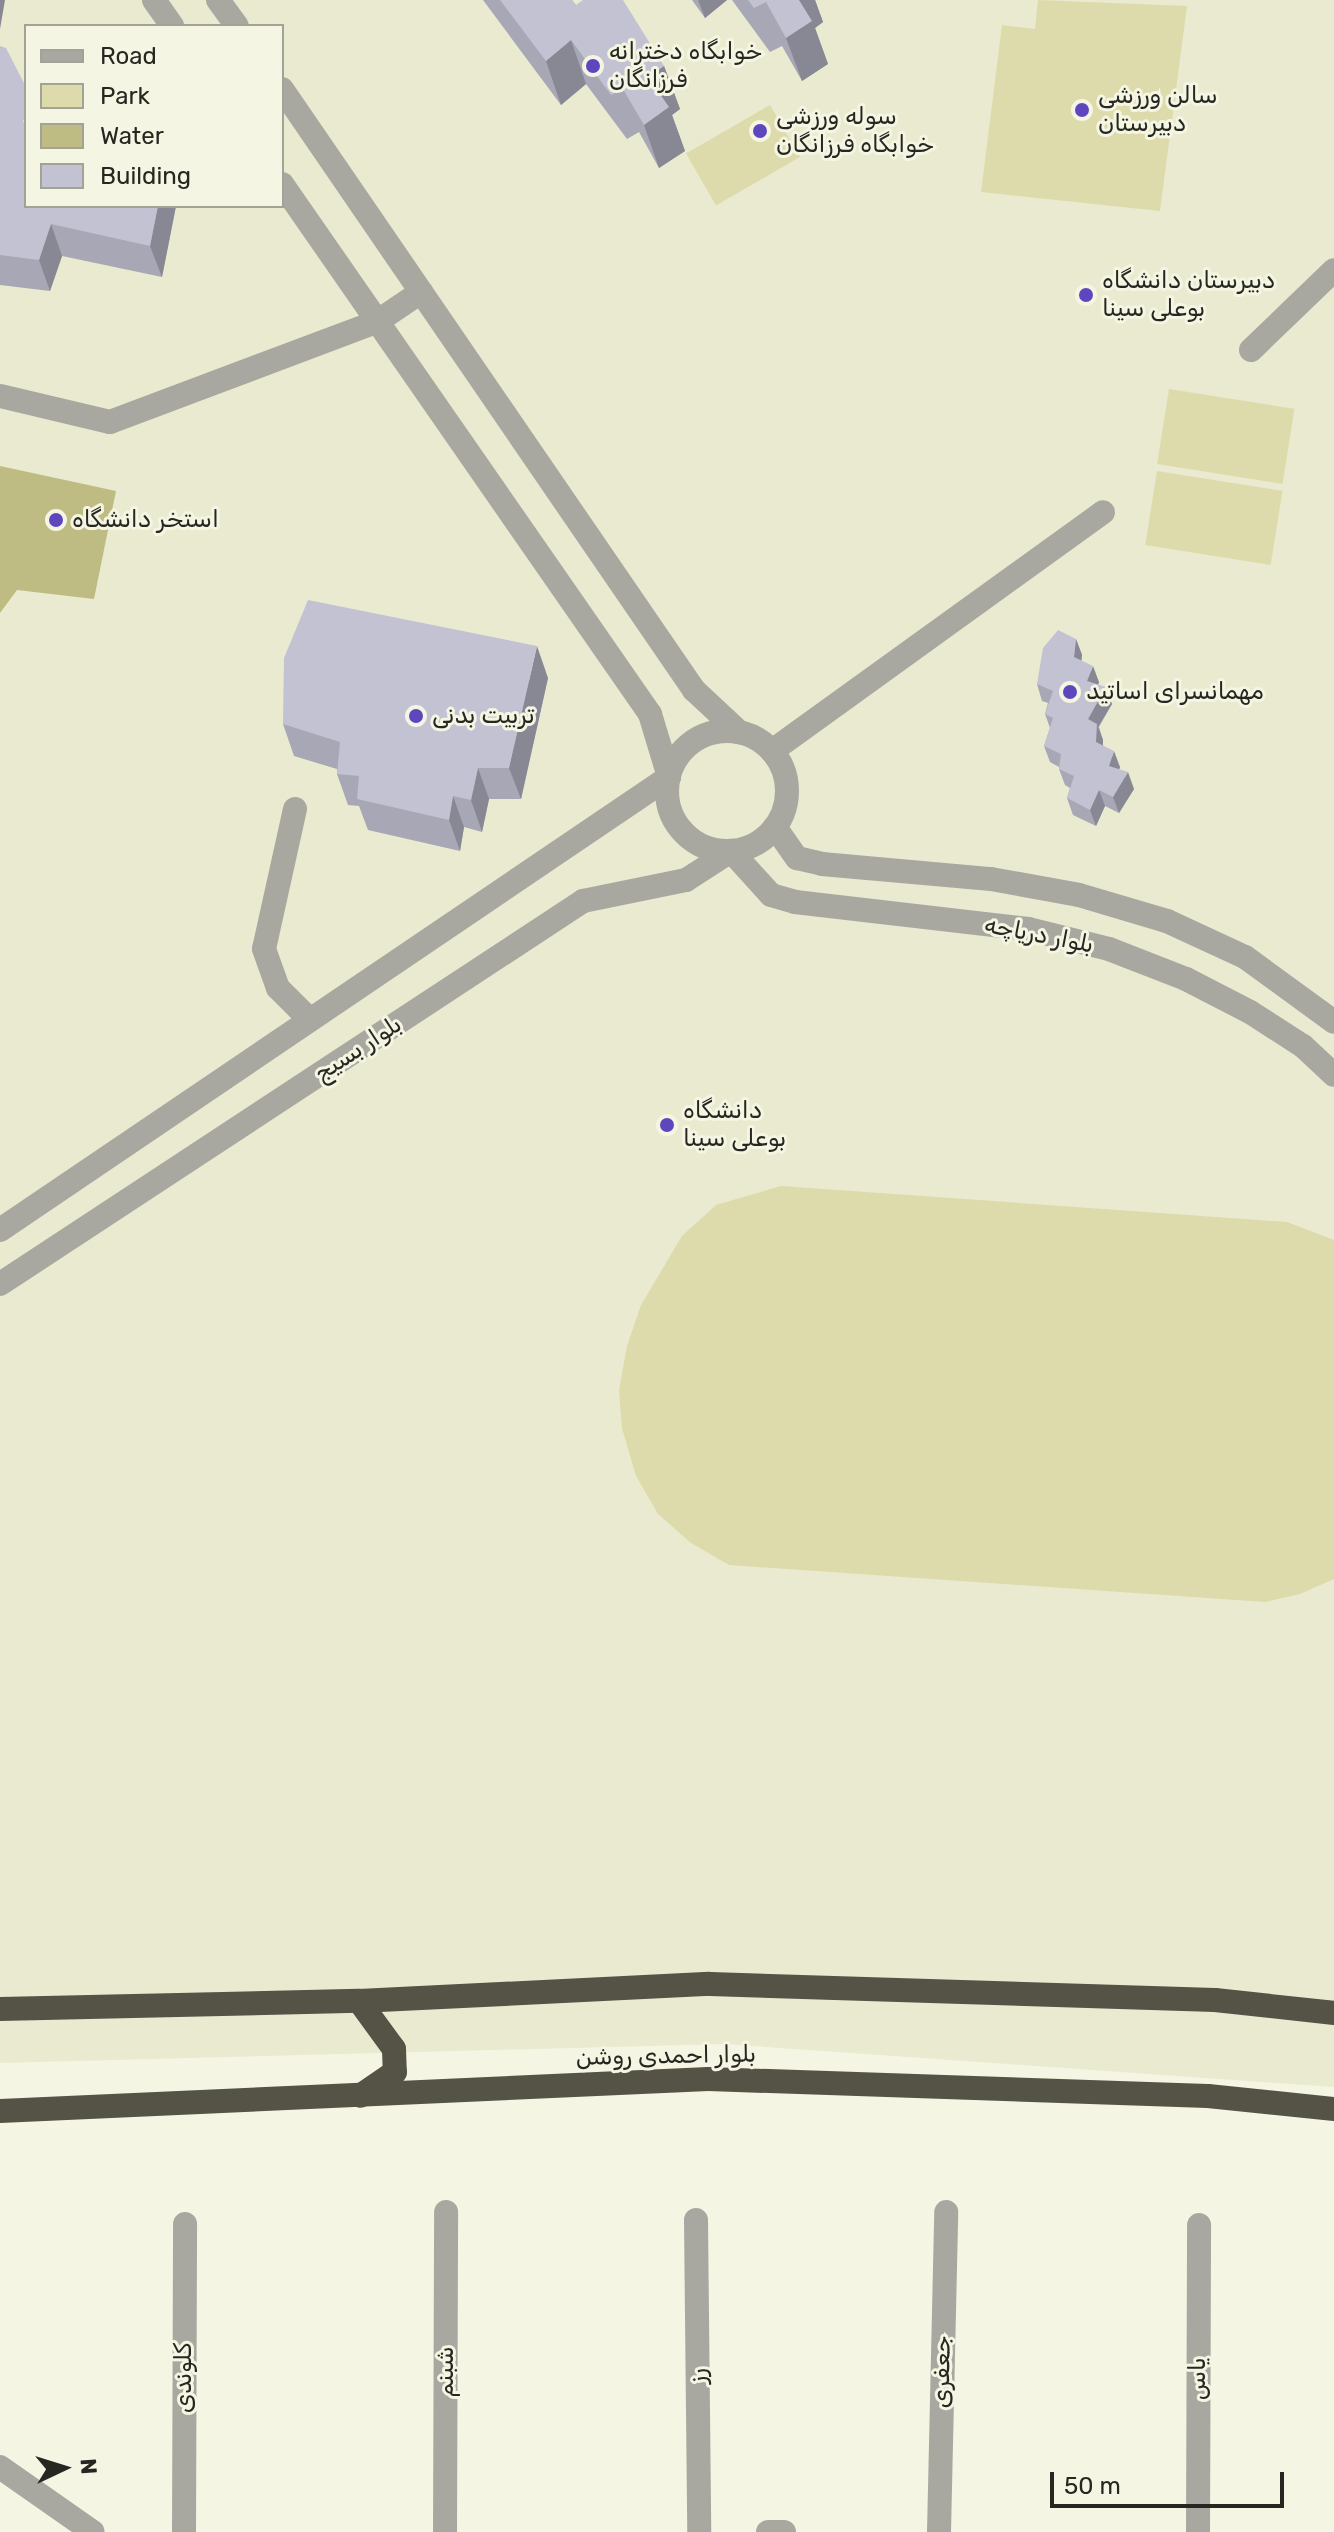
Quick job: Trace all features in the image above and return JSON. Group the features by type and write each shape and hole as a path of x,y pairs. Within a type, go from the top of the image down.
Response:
{"highway":[{"path":"0,2009 359,2001 710,1984 1215,2000 1334,2013"},
{"path":"358,2097 395,2072 394,2049 359,2001"},
{"name":"بلوار احمدی روشن","path":"0,2111 708,2079 1208,2096 1334,2109"}],"street":[{"path":"154,0 171,24"},
{"path":"218,0 236,24"},
{"path":"284,92 694,690 739,732 772,751 787,789 775,827 748,847 731,851 704,846 681,830 671,814 669,777 650,714 284,187"},
{"path":"1251,350 1334,270"},
{"path":"0,396 110,422 378,321 421,292"},
{"path":"772,751 1103,512"},
{"path":"669,777 687,745 703,736 739,732"},
{"name":"بلوار بسیج","path":"0,1230 669,777"},
{"path":"295,809 264,949 278,988 310,1020"},
{"name":"بلوار دریاچه","path":"775,827 797,858 822,864 991,879 1079,895 1167,921 1245,957 1334,1022"},
{"name":"بلوار بسیج","path":"0,1284 583,901 686,880 731,851"},
{"name":"بلوار دریاچه","path":"731,851 771,895 795,902 1028,929 1109,949 1186,979 1250,1012 1303,1046 1334,1075"},
{"name":"شبنم","path":"445,2532 446,2212"},
{"name":"جعفری","path":"939,2532 946,2212"},
{"name":"رز","path":"696,2220 699,2532"},
{"name":"کلوندی","path":"184,2532 185,2224"},
{"name":"یاس","path":"1198,2532 1199,2225"},
{"path":"0,2467 93,2532"},
{"path":"768,2532 784,2532"}],"shaded area":[{"name":"دانشگاه بوعلی سینا","path":"0,0 1334,0 1334,2087 724,2044 0,2063"}],"green space":[{"name":"سالن ورزشی دبیرستان","path":"1038,0 1187,6 1160,211 981,192 1002,25 1035,29"},
{"name":"سوله ورزشی خوابگاه فرزانگان","path":"770,105 800,157 716,205 686,154"},
{"path":"1169,389 1294,409 1283,484 1157,464"},
{"path":"1157,471 1282,491 1271,565 1145,545"},
{"path":"781,1186 1287,1222 1334,1240 1334,1579 1300,1594 1265,1602 729,1565 691,1543 658,1514 636,1476 622,1428 619,1390 627,1346 641,1305 682,1236 716,1205"}],"water":[{"name":"استخر دانشگاه","path":"0,466 116,491 94,599 17,590 0,613"}],"building":[{"path":"500,0 572,0 576,5 583,0 623,0 664,66 648,77 669,107 644,125 623,89 611,95 571,40 546,61"},
{"path":"748,0 799,0 812,21 786,38 766,2 754,8"},
{"path":"0,46 6,48 24,83 24,208 158,208 150,246 51,224 39,260 0,255"},
{"name":"تربیت بدنی","path":"308,600 537,646 509,768 478,768 471,800 453,796 449,820 357,799 359,776 337,774 340,742 283,724 284,658"},
{"path":"1058,630 1076,639 1074,657 1093,666 1087,681 1106,687 1088,719 1097,724 1096,742 1114,751 1109,766 1128,772 1113,797 1099,790 1090,810 1067,798 1074,776 1059,769 1061,754 1044,746 1053,718 1045,714 1053,691 1037,684 1043,648"}],"place":[{"name":"خوابگاه دخترانه فرزانگان","path":"593,66"},
{"name":"سالن ورزشی دبیرستان","path":"1082,110"},
{"name":"سوله ورزشی خوابگاه فرزانگان","path":"760,131"},
{"name":"دبیرستان دانشگاه بوعلی سینا","path":"1086,295"},
{"name":"استخر دانشگاه","path":"56,520"},
{"name":"مهمانسرای اساتید","path":"1070,692"},
{"name":"تربیت بدنی","path":"416,716"},
{"name":"دانشگاه بوعلی سینا","path":"667,1125"}]}
